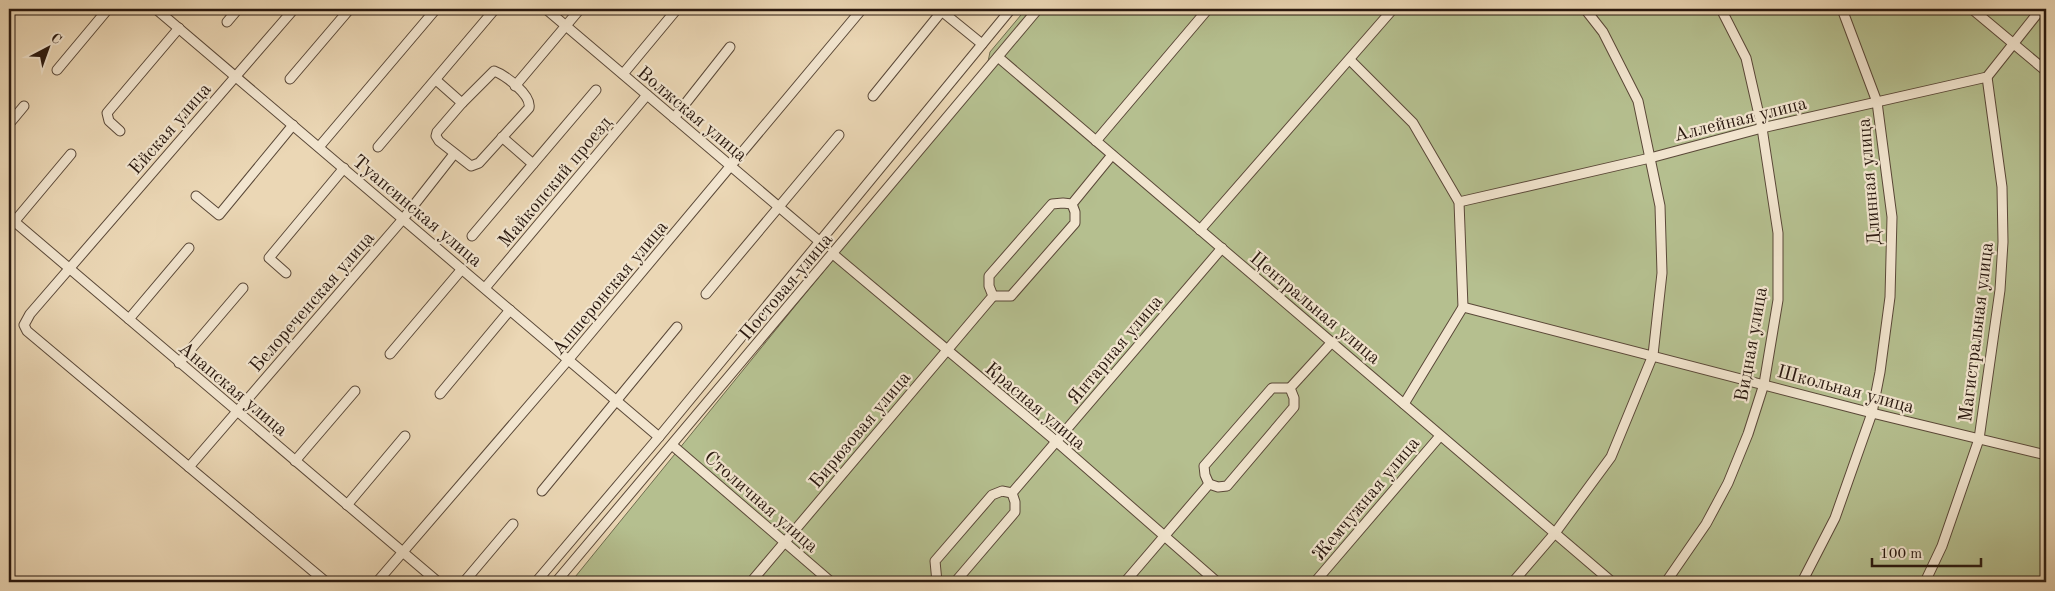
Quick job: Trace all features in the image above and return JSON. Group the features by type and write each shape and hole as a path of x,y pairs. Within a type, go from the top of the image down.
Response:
{"street":[{"path":"57,70 108,9"},
{"name":"Туапсинская улица","path":"156,9 659,437"},
{"path":"228,22 238,9"},
{"name":"Ейская улица","path":"189,467 27,330 24,325 30,314 294,9"},
{"path":"319,147 436,9"},
{"path":"378,147 496,9"},
{"name":"Волжская улица","path":"546,9 819,241"},
{"path":"515,86 580,9"},
{"path":"623,74 677,9"},
{"name":"Апшеронская улица","path":"377,582 569,359 862,9"},
{"name":"Постовая улица","path":"536,582 659,437 1011,9"},
{"name":"Постовая улица","path":"556,582 1038,9"},
{"path":"1096,141 1208,9"},
{"path":"1200,230 1393,9"},
{"path":"1513,582 1555,533 1611,457 1653,355 1662,273 1660,206 1638,101 1603,32 1585,9"},
{"name":"Видная улица","path":"1666,582 1706,524 1728,482 1748,434 1764,384 1778,300 1778,233 1762,128 1746,58 1721,9"},
{"name":"Длинная улица","path":"1802,582 1835,518 1872,413 1889,307 1892,217 1877,102 1842,9"},
{"path":"1972,9 2046,71"},
{"path":"1987,77 2041,9"},
{"path":"290,79 348,10"},
{"path":"873,96 940,10 982,44"},
{"path":"120,131 109,121 107,113 179,28"},
{"path":"674,118 730,47"},
{"name":"Центральная улица","path":"998,57 1612,582"},
{"path":"1350,60 1413,123 1459,202 1463,307 1404,404"},
{"path":"494,71 500,73 527,96 530,103 529,108 476,165 468,165 436,136 437,132 462,103 494,71"},
{"name":"Аллейная улица","path":"1459,202 1650,158 1762,128 1987,77"},
{"name":"Магистральная улица","path":"1926,582 1942,546 1979,439 2000,290 2003,242 2002,187 1987,77"},
{"path":"436,80 462,103"},
{"path":"472,236 596,90"},
{"name":"Майкопский проезд","path":"485,288 647,95"},
{"path":"9,124 24,106"},
{"path":"196,196 219,216 293,125"},
{"path":"706,294 839,135"},
{"path":"502,137 533,164"},
{"path":"12,220 71,154"},
{"name":"Белореченская улица","path":"189,467 403,219 454,154"},
{"path":"1072,204 1112,155"},
{"path":"286,273 269,258 344,168"},
{"path":"1052,204 1072,204 1075,212 1075,223 1011,296 992,296 989,276 1052,204"},
{"name":"Анапская улица","path":"12,220 438,582"},
{"path":"128,319 189,248"},
{"name":"Янтарная улица","path":"1012,493 1222,248"},
{"name":"Красная улица","path":"833,254 1057,442 1217,582"},
{"path":"390,354 462,269"},
{"path":"179,363 243,288"},
{"name":"Бирюзовая улица","path":"751,582 992,296"},
{"name":"Школьная улица","path":"1463,307 1872,413 2046,455"},
{"path":"440,394 510,310"},
{"path":"542,490 677,327"},
{"path":"1290,388 1294,398 1294,407 1227,486 1218,487 1209,484 1204,466 1272,388 1290,388 1332,342"},
{"path":"295,461 355,391"},
{"path":"346,505 405,436"},
{"name":"Жемчужная улица","path":"1315,582 1440,436"},
{"name":"Столичная улица","path":"672,445 830,582"},
{"path":"189,467 326,582"},
{"path":"1125,582 1209,484"},
{"path":"940,582 935,572 935,561 992,495 1002,491 1012,493 1015,502 1015,512 956,581 949,582"},
{"path":"464,582 513,524"}],"green space":[{"path":"1026,9 2046,9 2046,582 571,582 985,76 990,52"}]}
